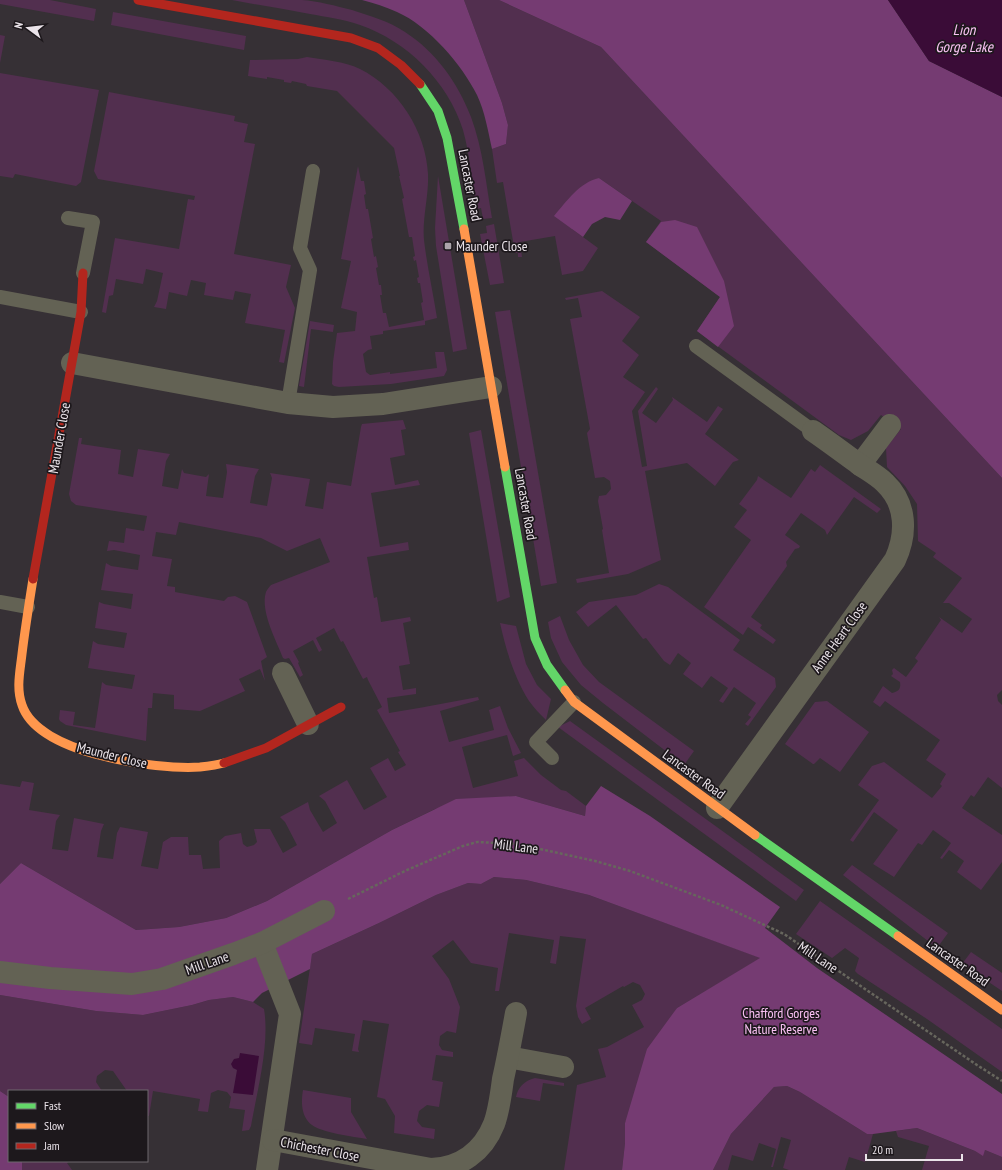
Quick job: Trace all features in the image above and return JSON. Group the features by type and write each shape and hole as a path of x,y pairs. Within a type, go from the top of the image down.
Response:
{"street":[{"name":"Lancaster Road","path":"138,0 351,38 378,48 402,65 421,85 438,111 447,138 477,301 535,638 547,665 574,702 717,808 1002,1010"},
{"name":"Maunder Close","path":"83,273 81,312 28,607 19,683 20,698 25,712 44,732 69,745 101,756 148,765 167,767 202,767 242,757 276,742 341,707"},
{"path":"72,363 288,403 332,407 383,404 491,387"},
{"path":"860,465 890,426"},
{"name":"Anne Heart Close","path":"717,808 895,560 900,548 904,523 902,510 895,495 885,483 813,431"},
{"path":"283,673 308,724"},
{"name":"Mill Lane","path":"0,972 50,978 132,984 162,979 262,942 324,911"},
{"name":"Chichester Close","path":"262,942 290,1014 267,1170"},
{"name":"Chichester Close","path":"272,1140 431,1169 445,1168 466,1159 474,1154 487,1137 494,1124 516,1013"},
{"path":"508,1057 563,1066"}],"lane":[{"path":"288,403 310,270 300,248 312,171"},
{"name":"Maunder Close","path":"68,218 93,222 83,273"},
{"path":"0,297 81,312"},
{"name":"Anne Heart Close","path":"696,346 813,431"},
{"path":"0,602 28,607"},
{"path":"552,758 536,742 574,702"}],"path":[{"name":"Mill Lane","path":"324,911 406,870 462,846 477,842 517,844 588,860 630,871 721,905 784,934 977,1066 1002,1081"}],"shaded area":[{"path":"0,0 50,0 96,9 94,21 0,4"},
{"path":"232,0 314,1 352,10 399,28 427,49 453,80 471,117 484,167 492,218 483,219 481,208 476,209 467,149 463,130 456,112 436,80 424,66 409,53 394,41 377,32 354,23 335,18"},
{"path":"464,0 499,0 601,47 1002,478 1002,690 997,695 998,701 1002,705 1002,788 988,777 974,797 971,795 962,808 1002,835 1002,862 981,890 957,872 964,861 949,850 942,859 940,858 951,843 933,830 922,845 918,843 894,877 873,864 898,830 874,812 853,842 850,840 879,800 858,785 872,766 884,762 932,798 942,786 940,784 946,774 926,760 940,740 885,701 880,707 873,702 883,686 892,693 899,689 900,682 891,676 893,674 892,670 894,668 906,677 918,661 915,658 941,620 939,617 962,633 972,619 949,603 943,603 962,578 933,557 936,553 918,541 917,504 905,486 887,467 886,448 901,429 881,415 868,431 851,440 839,435 697,331 720,297 646,242 661,221 599,178 572,229 598,248 583,271 562,275 555,236 520,242 522,257 518,257 518,253 515,253 503,182 497,183 492,149 506,144 508,125 502,103"},
{"path":"113,12 246,36 244,50 111,25"},
{"path":"0,35 5,36 0,63"},
{"path":"307,57 354,66 374,77 398,99 408,112 416,127 422,142 428,174 424,240 437,318 425,321 425,325 383,331 383,334 370,336 372,349 363,354 366,372 370,375 437,368 435,352 444,352 447,370 444,376 391,384 339,387 332,384 337,333 355,331 357,312 341,308 351,261 341,259 358,166 361,181 364,181 366,209 368,209 373,238 371,239 374,257 376,256 378,267 376,268 379,285 381,285 382,295 380,295 383,313 386,313 389,327 424,320 421,303 423,302 420,283 418,283 417,278 419,277 416,260 414,261 413,257 415,256 412,237 409,237 402,199 404,198 394,148 337,91 307,86 306,84 292,81 291,83 284,82 284,80 267,77 267,79 248,76 250,60 298,59"},
{"path":"0,73 99,90 81,182 76,186 15,174 13,178 0,176"},
{"path":"109,92 235,116 234,121 248,124 244,142 255,144 234,254 291,265 286,287 295,308 284,363 279,362 285,330 245,323 251,294 235,291 233,300 204,295 206,283 191,280 187,296 169,292 166,309 154,307 157,301 163,273 146,269 143,284 116,279 113,295 109,296 106,313 102,312 115,238 179,249 188,199 194,200 195,196 98,179 94,171"},
{"path":"438,176 467,349 453,352 436,246 435,228"},
{"path":"494,224 504,283 490,285 480,234 487,233 486,226"},
{"path":"602,291 640,317 622,341 639,355 623,377 645,392 632,411 642,467 647,466 638,411 656,387 658,389 642,413 656,423 673,400 672,397 707,422 718,406 723,409 705,434 739,460 733,462 715,486 687,463 645,471 661,560 628,574 577,583 576,579 609,573 598,501 599,496 606,495 611,489 610,481 604,477 595,478 587,433 590,429 570,319 582,317 578,298 566,300 565,298"},
{"path":"510,310 557,583 541,586 495,312"},
{"path":"310,321 334,325 333,332 311,329 304,387 299,386"},
{"path":"403,420 406,429 401,430 405,455 390,458 395,485 418,480 420,485 371,493 380,547 408,542 409,550 367,557 374,598 377,597 381,622 410,617 411,621 403,623 410,664 399,666 403,690 416,688 416,694 387,698 389,713 478,697 479,700 440,711 449,742 494,730 489,710 500,706 508,728 521,753 513,756 507,735 462,747 473,788 518,776 514,761 524,758 541,775 586,806 585,816 516,796 435,809 392,830 267,901 226,918 179,927 136,930 21,863 0,884 0,784 20,787 22,781 34,783 29,810 60,815 56,821 52,849 68,851 74,818 104,824 101,831 97,857 113,859 117,833 120,827 148,832 141,866 158,869 163,842 171,837 188,837 189,855 201,855 203,869 220,868 219,841 225,836 241,833 243,844 247,847 254,845 257,842 254,829 270,829 283,853 297,845 285,822 280,817 308,802 310,810 323,832 337,823 325,801 319,796 347,780 364,810 387,797 370,768 388,758 395,771 406,765 398,752 400,751 377,710 382,707 367,677 363,679 343,641 341,642 334,628 316,638 322,650 319,652 313,640 293,651 299,662 298,663 303,675 300,677 289,658 283,658 267,616 265,608 266,592 271,585 330,562 320,538 287,551 261,538 179,522 176,535 156,532 152,556 172,559 167,586 175,587 175,592 224,601 228,597 235,596 247,602 267,657 261,661 265,681 260,669 239,679 245,691 200,711 174,709 174,695 153,693 152,708 148,708 146,741 66,725 59,719 60,710 75,712 73,725 95,728 102,682 106,685 132,689 135,675 88,668 93,641 98,644 124,648 127,633 95,628 99,602 131,609 133,594 101,590 106,563 111,566 138,570 140,555 114,550 107,551 109,541 124,543 126,528 144,531 147,516 76,505 71,501 69,494 79,438 82,438 81,444 121,450 118,474 133,477 138,449 170,454 166,461 162,486 178,489 182,469 184,473 206,477 209,474 206,496 223,498 227,472 226,464 259,469 255,476 250,503 267,506 272,478 270,473 310,479 305,506 323,509 327,482 351,486 362,424"},
{"path":"481,430 510,597 497,602 469,433"},
{"path":"820,465 881,509 877,513 854,497 827,535 825,530 801,513 785,535 800,546 799,548 795,549 786,562 787,566 751,617 762,625 760,628 776,640 773,644 748,627 743,635 704,607 751,540 734,527 747,510 739,504 757,480 758,476 791,498 811,469 815,472"},
{"path":"659,584 668,587 740,640 733,650 775,678 776,687 748,726 745,724 751,717 748,715 756,703 734,687 723,703 719,701 728,688 711,676 702,688 683,674 691,663 678,653 670,665 664,661 646,638 643,639 616,605 588,627 576,612 589,602 636,595"},
{"path":"560,616 569,640 583,665 599,682 694,751 684,765 581,685 562,662 551,638 548,622"},
{"path":"500,623 516,626 526,664 537,685 551,699 546,720 529,701 519,682 508,653"},
{"path":"827,701 869,732 840,772 820,758 813,764 785,744 815,702"},
{"path":"570,721 804,890 796,901 558,727"},
{"path":"852,865 948,933 937,948 843,875"},
{"path":"494,877 526,880 589,895 761,958 677,1008 625,1123 625,1143 622,1170 564,1170 577,1085 606,1077 598,1049 607,1047 644,1027 632,1005 642,1000 645,994 640,985 633,982 624,987 623,986 585,1008 591,1019 582,1024 578,1017 576,1006 586,939 560,936 556,964 550,963 554,940 509,933 499,991 495,991 498,968 471,963 453,940 432,956 449,979 460,1007 456,1033 447,1031 440,1036 439,1045 442,1050 453,1052 453,1057 436,1055 432,1080 443,1082 439,1107 427,1105 419,1111 417,1121 422,1127 435,1129 434,1139 394,1133 395,1116 385,1099 377,1097 389,1024 363,1020 358,1049 359,1052 352,1051 355,1034 315,1028 312,1045 299,1043 312,954 436,895 468,883 481,884"},
{"path":"820,901 1002,1029 1002,1072 927,1019 858,974 855,971 859,958 845,948 832,958 796,934"},
{"path":"971,952 1002,973 1002,991 962,964"},
{"path":"0,995 96,1011 143,1015 209,1000 233,997 253,1002 264,1009 264,1052 251,1126 249,1130 242,1131 245,1110 229,1108 231,1097 227,1092 218,1090 211,1093 208,1112 198,1111 200,1099 153,1091 148,1116 148,1090 126,1090 113,1071 105,1070 97,1076 96,1082 101,1090 8,1090 8,1096 0,1091"},
{"path":"535,1078 564,1083 564,1086 543,1083 540,1101 516,1097 518,1090 522,1085"},
{"path":"787,1086 800,1092 867,1134 873,1134 865,1162 849,1157 845,1170 789,1170 783,1168 791,1140 781,1137 773,1167 771,1167 776,1149 759,1143 753,1161 732,1155 728,1170 713,1170 731,1134 774,1087"},
{"path":"303,1090 351,1098 351,1112 367,1139 322,1130 316,1128 308,1122 304,1114 302,1104"},
{"path":"917,1128 982,1155 985,1150 1002,1157 1002,1170 922,1170 929,1146 898,1137 896,1131"},
{"path":"22,1162 68,1162 67,1163 72,1170 22,1170"}],"green space":[{"path":"362,0 464,0 502,103 508,125 506,144 492,149 480,101 471,83 454,59 432,37 409,18 380,5"},
{"path":"499,0 888,0 929,61 1002,97 1002,478 601,47"},
{"path":"599,178 632,201 620,220 605,217 592,224 583,237 554,216 580,188 592,180"},
{"path":"675,220 697,227 724,281 734,326 718,347 697,331 720,297 646,242 661,222"},
{"name":"Chafford Gorges Nature Reserve","path":"601,786 650,816 780,907 765,928 817,968 1002,1094 1002,1157 985,1150 983,1156 975,1151 917,1128 867,1134 800,1092 787,1086 774,1087 731,1134 713,1170 622,1170 625,1143 625,1123 647,1049 677,1008 760,958 589,895 526,880 494,877 481,884 468,883 436,895 312,954 310,969 262,993 253,1002 233,997 209,1000 143,1015 96,1011 0,995 0,884 21,863 136,930 179,927 226,918 267,901 392,830 456,799 516,796 585,816 586,806"},
{"path":"0,1091 8,1096 8,1162 22,1162 22,1170 0,1170"}],"water":[{"name":"Lion Gorge Lake","path":"888,0 1002,0 1002,97 929,61"},
{"path":"240,1053 259,1056 253,1095 233,1093 237,1070 233,1068 231,1064 234,1059 239,1058"}],"traffic: fast":[{"path":"420,84 438,111 447,138 464,229"},
{"path":"505,467 535,638 547,665 565,690"},
{"path":"755,835 898,936"}],"traffic: slow":[{"path":"464,229 505,467"},
{"path":"33,579 23,645 19,686 22,705 32,722 50,736 74,747 100,756 129,762 180,767 200,767 224,763"},
{"path":"565,690 574,702 755,835"},
{"path":"898,936 1002,1010"}],"traffic: jam":[{"path":"138,0 351,38 378,48 401,65 420,84"},
{"path":"33,579 81,312 83,273"},
{"path":"224,763 266,748 341,707"}],"place":[{"name":"Maunder Close","path":"448,246"}]}
